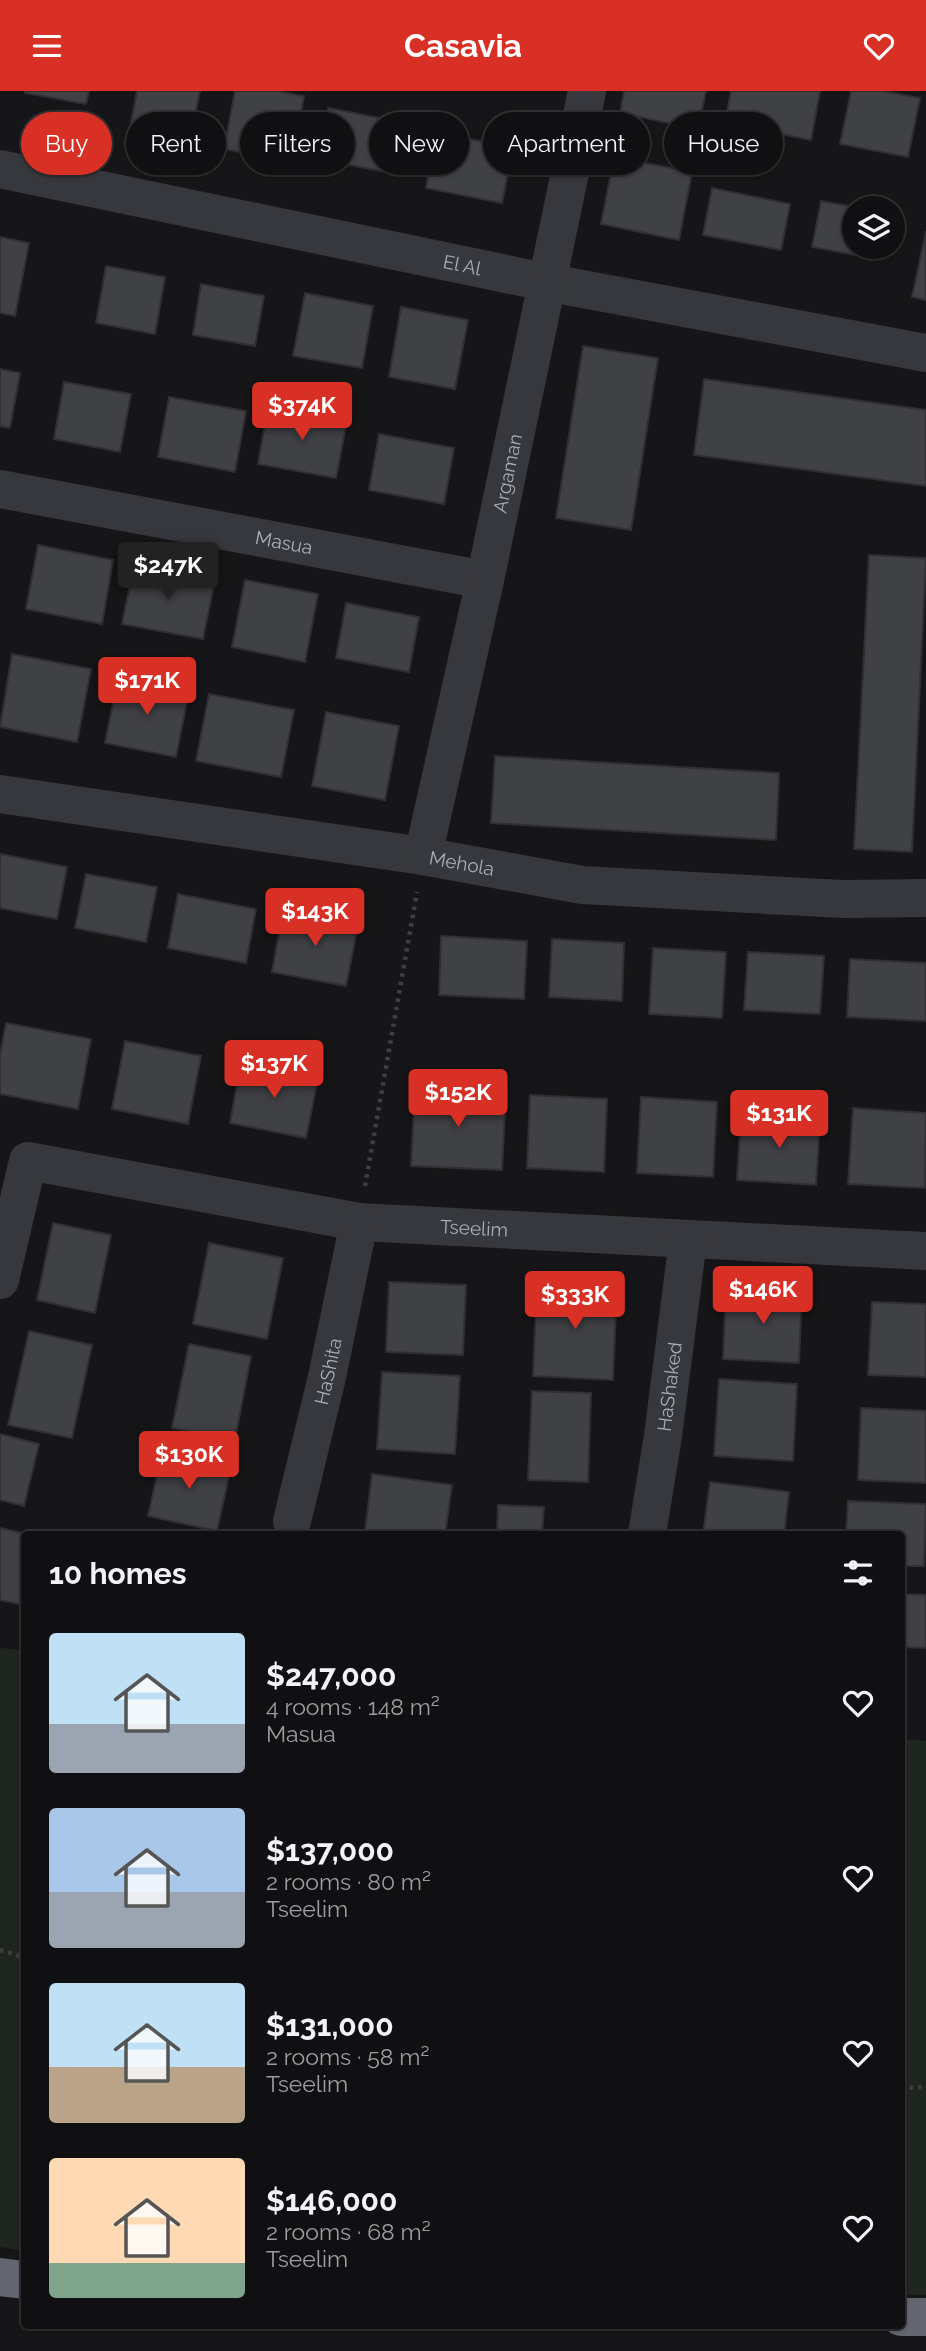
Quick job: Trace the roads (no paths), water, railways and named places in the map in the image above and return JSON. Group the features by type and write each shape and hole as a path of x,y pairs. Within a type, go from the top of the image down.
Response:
{"highway":[{"path":"0,2277 21,2280"},
{"path":"905,2317 926,2317"}],"street":[{"name":"Argaman","path":"423,856 485,580 545,282 587,91"},
{"name":"El Al","path":"0,169 545,282 926,353"},
{"name":"Masua","path":"0,489 485,580"},
{"name":"Mehola","path":"0,794 423,856 582,885 843,899 926,898"},
{"name":"Tseelim","path":"0,1280 28,1161 359,1222 926,1251"},
{"name":"HaShita","path":"292,1521 327,1377 359,1222"},
{"name":"HaShaked","path":"647,1531 663,1436 688,1240"}]}
